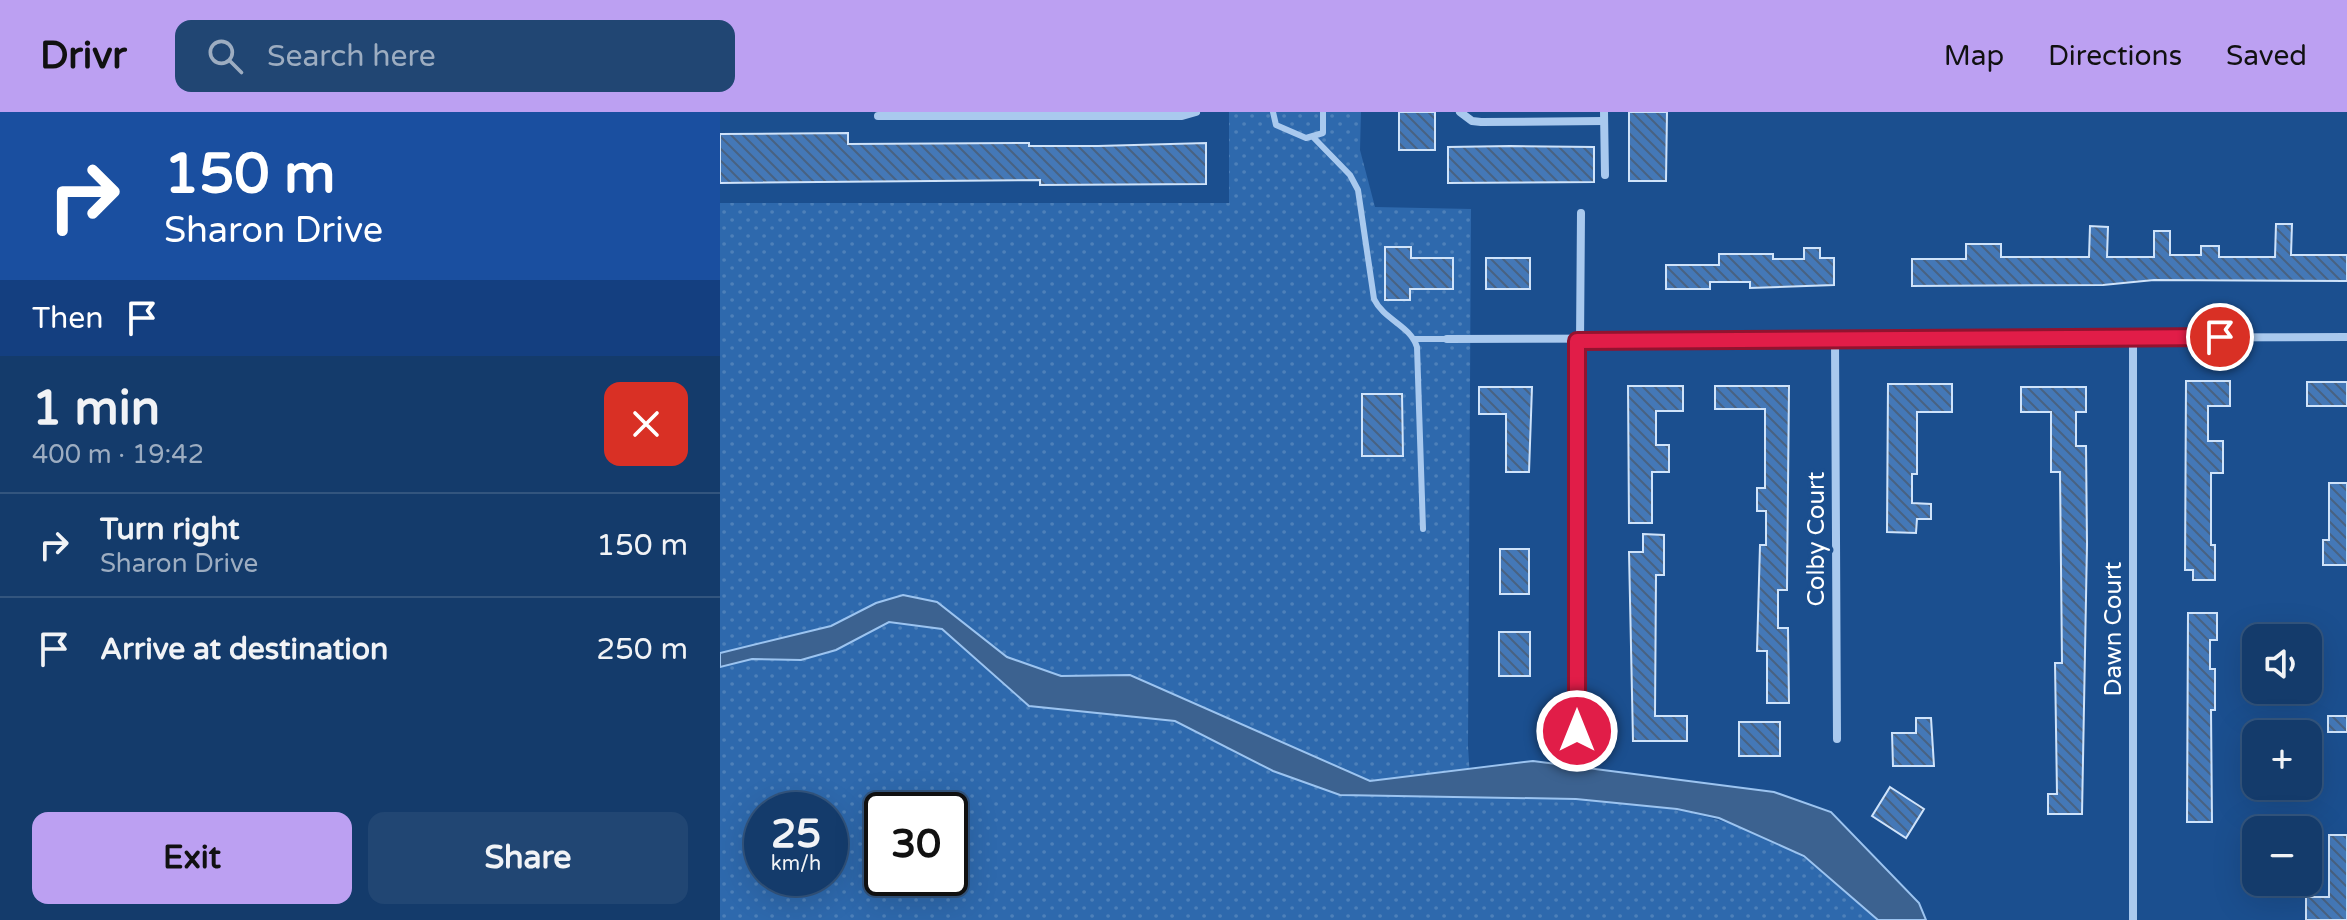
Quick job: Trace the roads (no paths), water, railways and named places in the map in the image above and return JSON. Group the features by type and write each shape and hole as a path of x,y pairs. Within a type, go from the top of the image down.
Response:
{"street":[{"path":"878,116 1182,116 1196,112"},
{"path":"1460,112 1472,121 1481,122 1604,117 1605,175"},
{"path":"1577,731 1577,341 1581,213"},
{"name":"Dawn Court","path":"2133,337 2133,920"},
{"path":"1447,339 2347,337"},
{"name":"Colby Court","path":"1835,340 1837,739"}],"lane":[{"path":"1273,112 1276,125 1314,138 1350,175 1358,190 1363,205 1365,247 1378,309 1414,339 1447,339"},
{"path":"1314,138 1323,133 1323,112"},
{"path":"1414,339 1423,529"}]}
